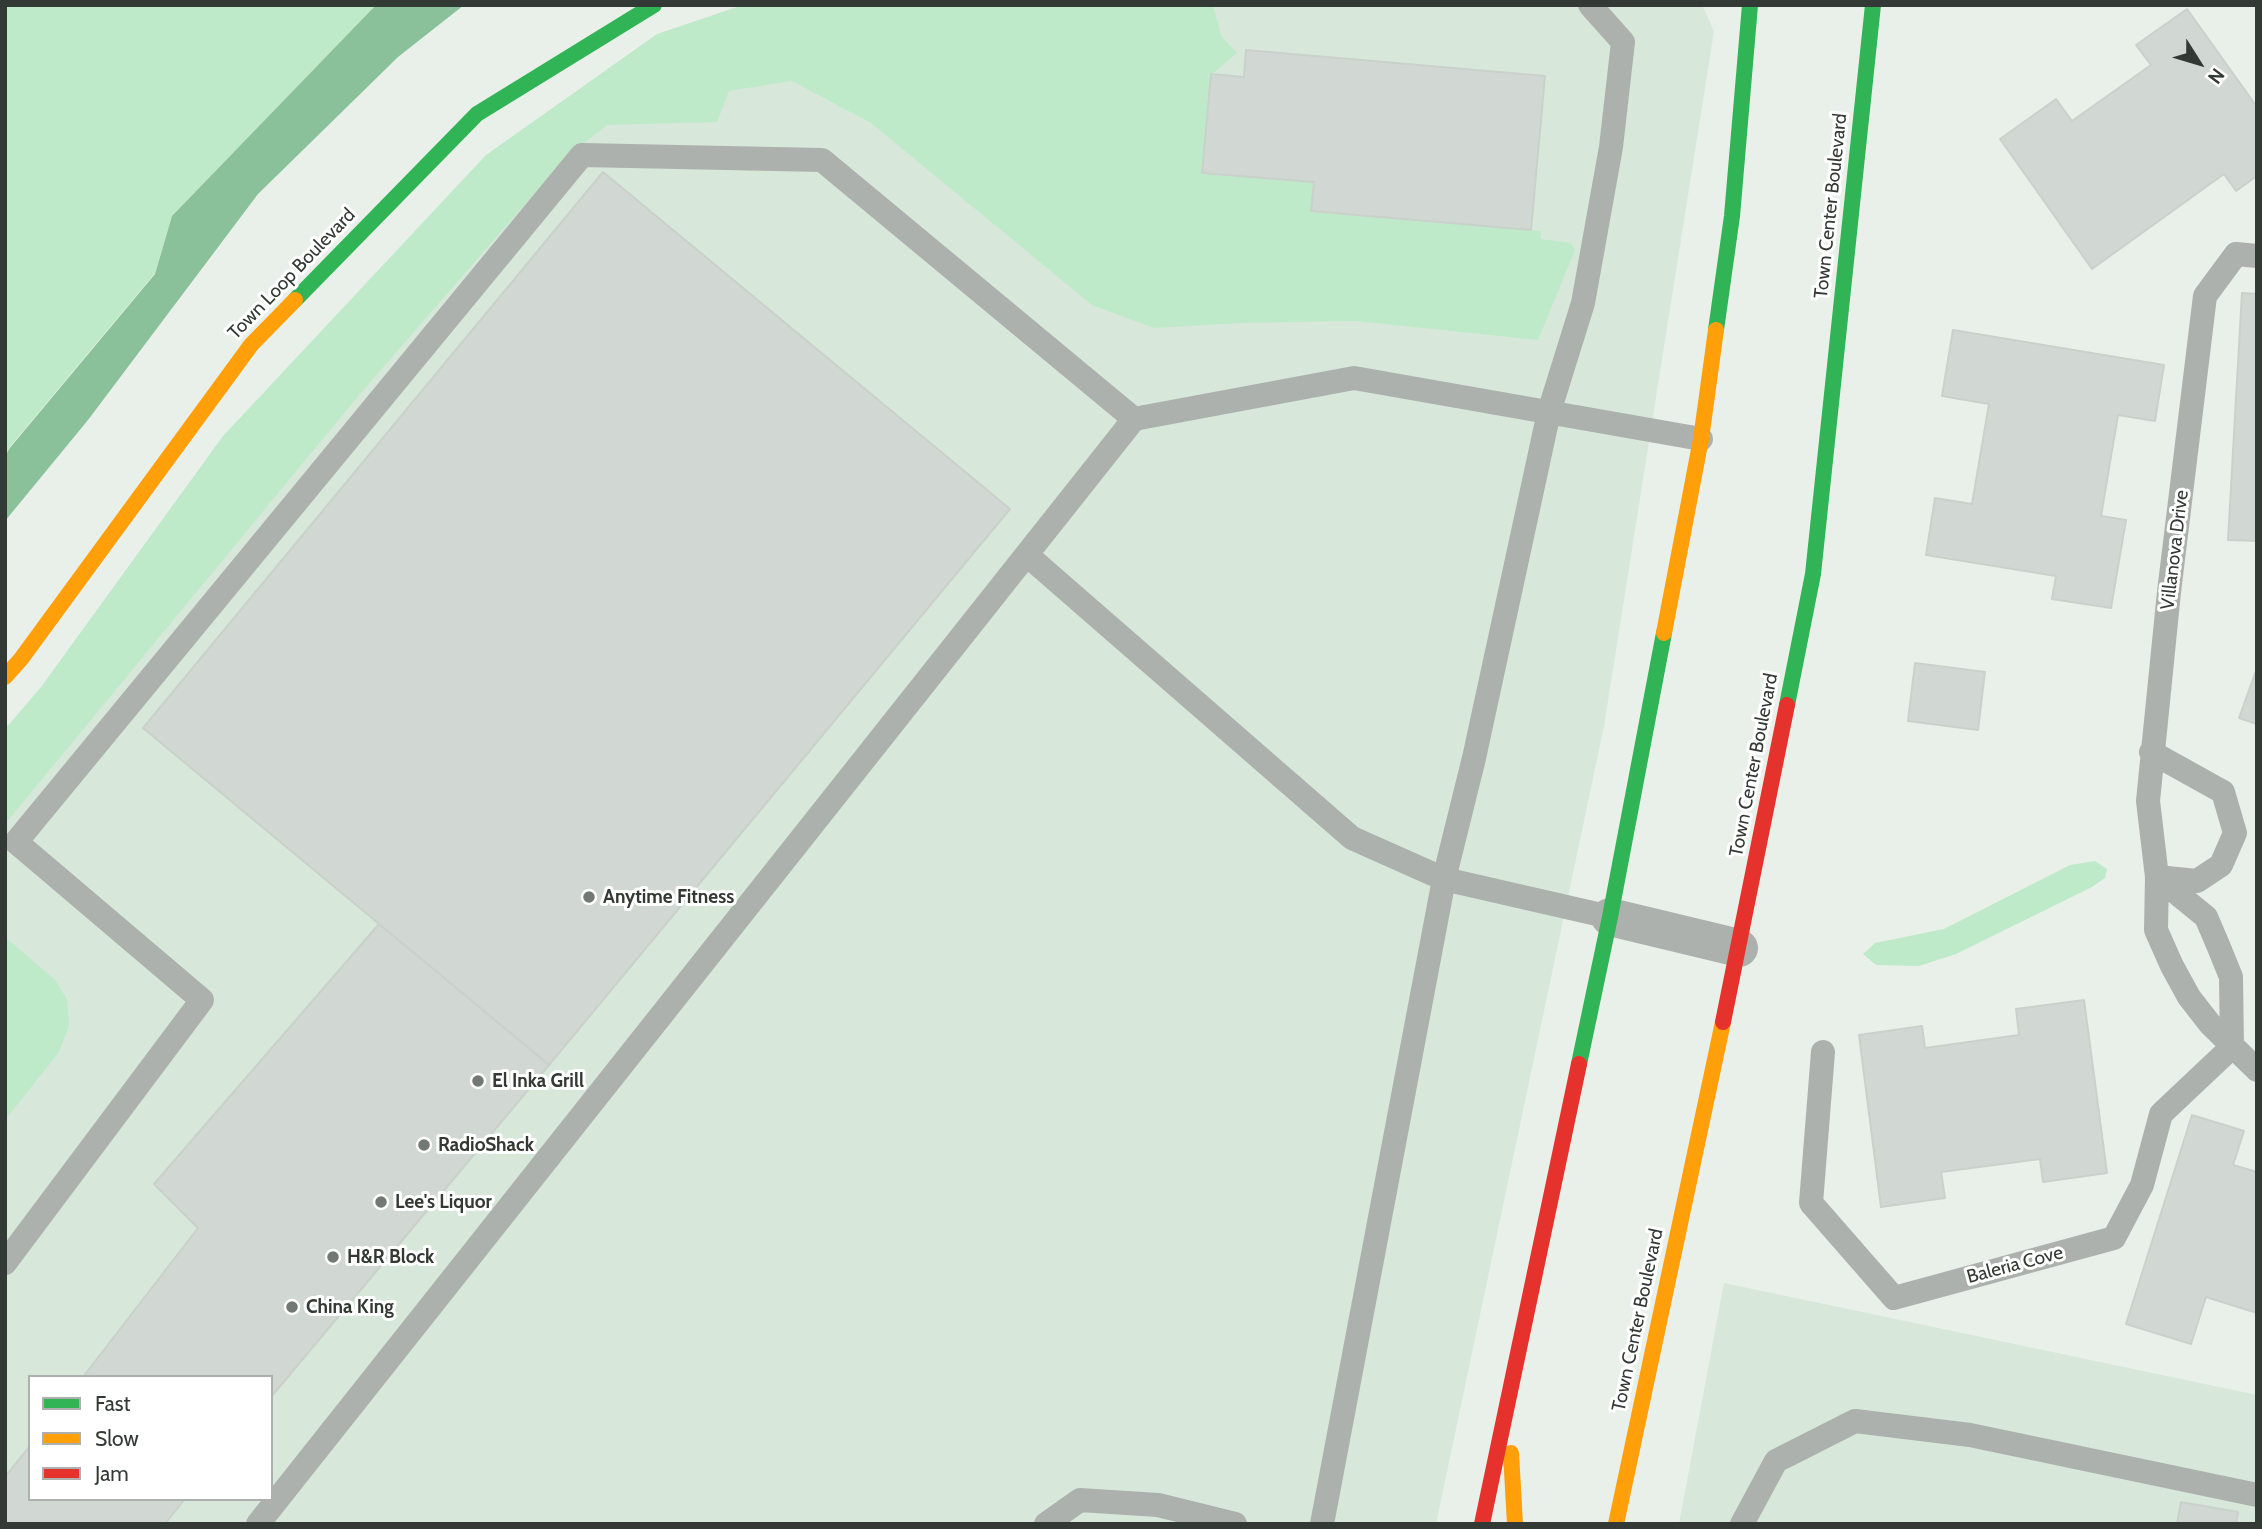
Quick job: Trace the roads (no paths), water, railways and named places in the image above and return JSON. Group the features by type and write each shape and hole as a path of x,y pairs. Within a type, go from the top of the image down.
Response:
{"street":[{"name":"Town Loop Boulevard","path":"5,677 260,335 477,114 654,5"},
{"path":"1482,1524 1610,917 1701,439 1732,216 1750,5"},
{"name":"Town Center Boulevard","path":"1616,1524 1739,948 1813,574 1873,5"},
{"path":"1610,917 1739,948"},
{"path":"1509,1402 1515,1524"}],"lane":[{"path":"1322,1524 1444,879 1479,733 1549,412 1583,303 1611,147 1623,42 1590,5"},
{"path":"5,1263 202,1000 16,842 582,155 822,160 1134,419"},
{"name":"Villanova Drive","path":"2257,256 2236,254 2205,296 2151,752 2148,801 2157,877 2156,930 2189,997 2232,1047 2257,1070"},
{"path":"258,1524 1134,419 1354,378 1701,439"},
{"path":"1027,555 1352,838 1444,879 1610,917"},
{"path":"2151,752 2223,792 2235,833 2221,865 2197,881 2157,877"},
{"path":"2157,877 2206,917 2231,978 2232,1047"},
{"name":"Baleria Cove","path":"1823,1052 1811,1203 1894,1297 2114,1238 2142,1185 2161,1114 2232,1047"},
{"path":"1742,1524 1776,1461 1855,1422 1970,1435 2257,1495"},
{"path":"1046,1524 1080,1500 1158,1505 1235,1524"}],"place":[{"name":"Anytime Fitness","path":"589,897"},
{"name":"El Inka Grill","path":"478,1081"},
{"name":"RadioShack","path":"424,1145"},
{"name":"Lee's Liquor","path":"381,1202"},
{"name":"H&R Block","path":"333,1257"},
{"name":"China King","path":"292,1307"}]}
